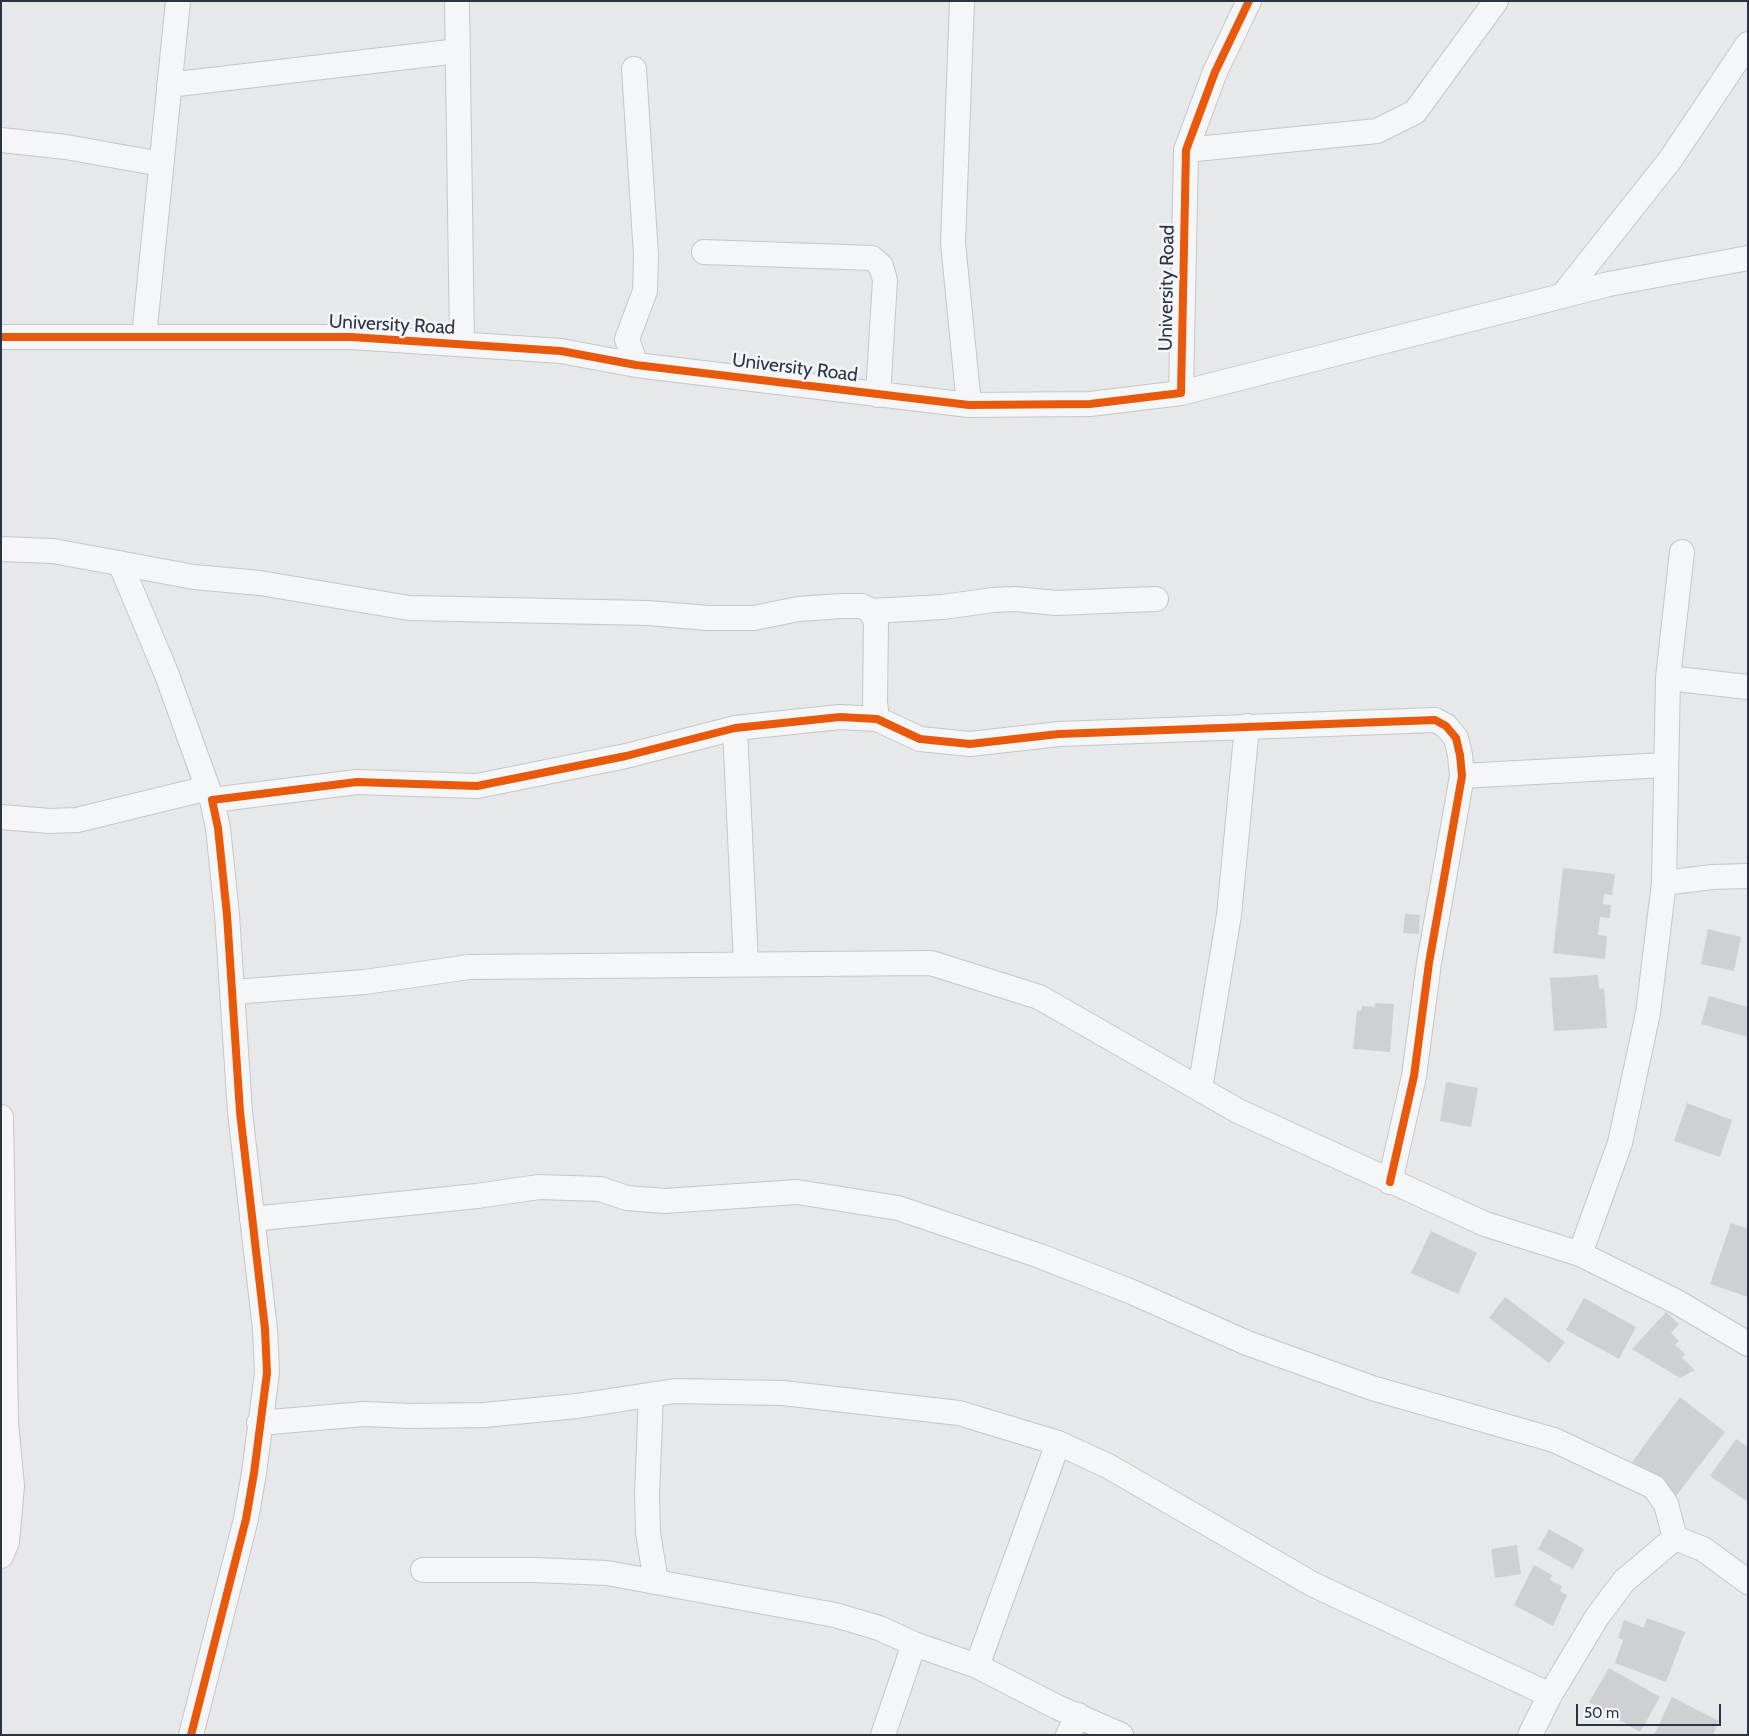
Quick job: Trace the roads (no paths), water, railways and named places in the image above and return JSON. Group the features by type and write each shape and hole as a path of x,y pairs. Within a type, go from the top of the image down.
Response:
{"street":[{"path":"144,337 178,1"},
{"path":"457,1 462,344"},
{"path":"962,1 953,243 969,405"},
{"name":"University Road","path":"1,337 351,337 462,344 561,351 636,365 969,405 1090,404 1180,393 1186,150 1215,72 1249,1"},
{"path":"1186,150 1377,131 1415,112 1496,1"},
{"path":"1562,296 1670,160 1748,44"},
{"path":"169,85 458,51"},
{"path":"634,69 646,255 645,291 627,339 636,365"},
{"path":"1,140 66,147 161,164"},
{"path":"704,252 872,258 882,266 885,280 878,395"},
{"path":"1180,393 1609,284 1748,258"},
{"path":"1,549 53,550 194,578 260,583 409,608 648,613 708,618 754,618 798,609 842,606 862,606 871,611 943,608 1000,599 1056,603 1156,599"},
{"path":"1580,1254 1620,1143 1648,1013 1664,883 1668,678 1682,552"},
{"path":"120,563 167,675 210,794 222,861 233,992 240,1112 266,1338 267,1373 246,1519 191,1735"},
{"path":"871,611 877,628 875,702 877,719"},
{"path":"1668,678 1748,688"},
{"path":"1,816 49,821 77,820 210,794 357,782 477,786 616,758 736,728 840,717 877,719 920,739 970,744 1059,734 1435,720 1446,726 1456,738 1462,776 1429,963 1414,1076 1390,1182"},
{"path":"1200,1089 1230,915 1247,726"},
{"path":"736,728 746,964"},
{"path":"1462,776 1666,765"},
{"path":"1664,883 1712,877 1748,876"},
{"path":"233,992 365,982 469,967 931,963 1039,997 1238,1111 1485,1224 1580,1254 1677,1302 1748,1344"},
{"path":"1,1117 6,1422 12,1486 7,1542 1,1556"},
{"path":"252,1219 468,1198 539,1187 600,1189 628,1198 665,1201 797,1192 898,1208 1040,1256 1132,1292 1247,1343 1363,1384 1554,1440 1654,1487 1666,1504 1675,1538"},
{"path":"259,1423 364,1414 412,1416 484,1415 577,1406 675,1391 783,1392 837,1401 959,1413 1058,1443 1108,1466 1314,1585 1550,1695"},
{"path":"651,1395 647,1494 648,1533 656,1582"},
{"path":"977,1666 1058,1443"},
{"path":"1675,1538 1703,1549 1748,1582"},
{"path":"1530,1735 1550,1695 1597,1617 1624,1581 1675,1538"},
{"path":"422,1570 534,1570 607,1573 836,1615 879,1628 914,1644 977,1666 1073,1725 1120,1735"},
{"path":"883,1735 914,1644"}]}
